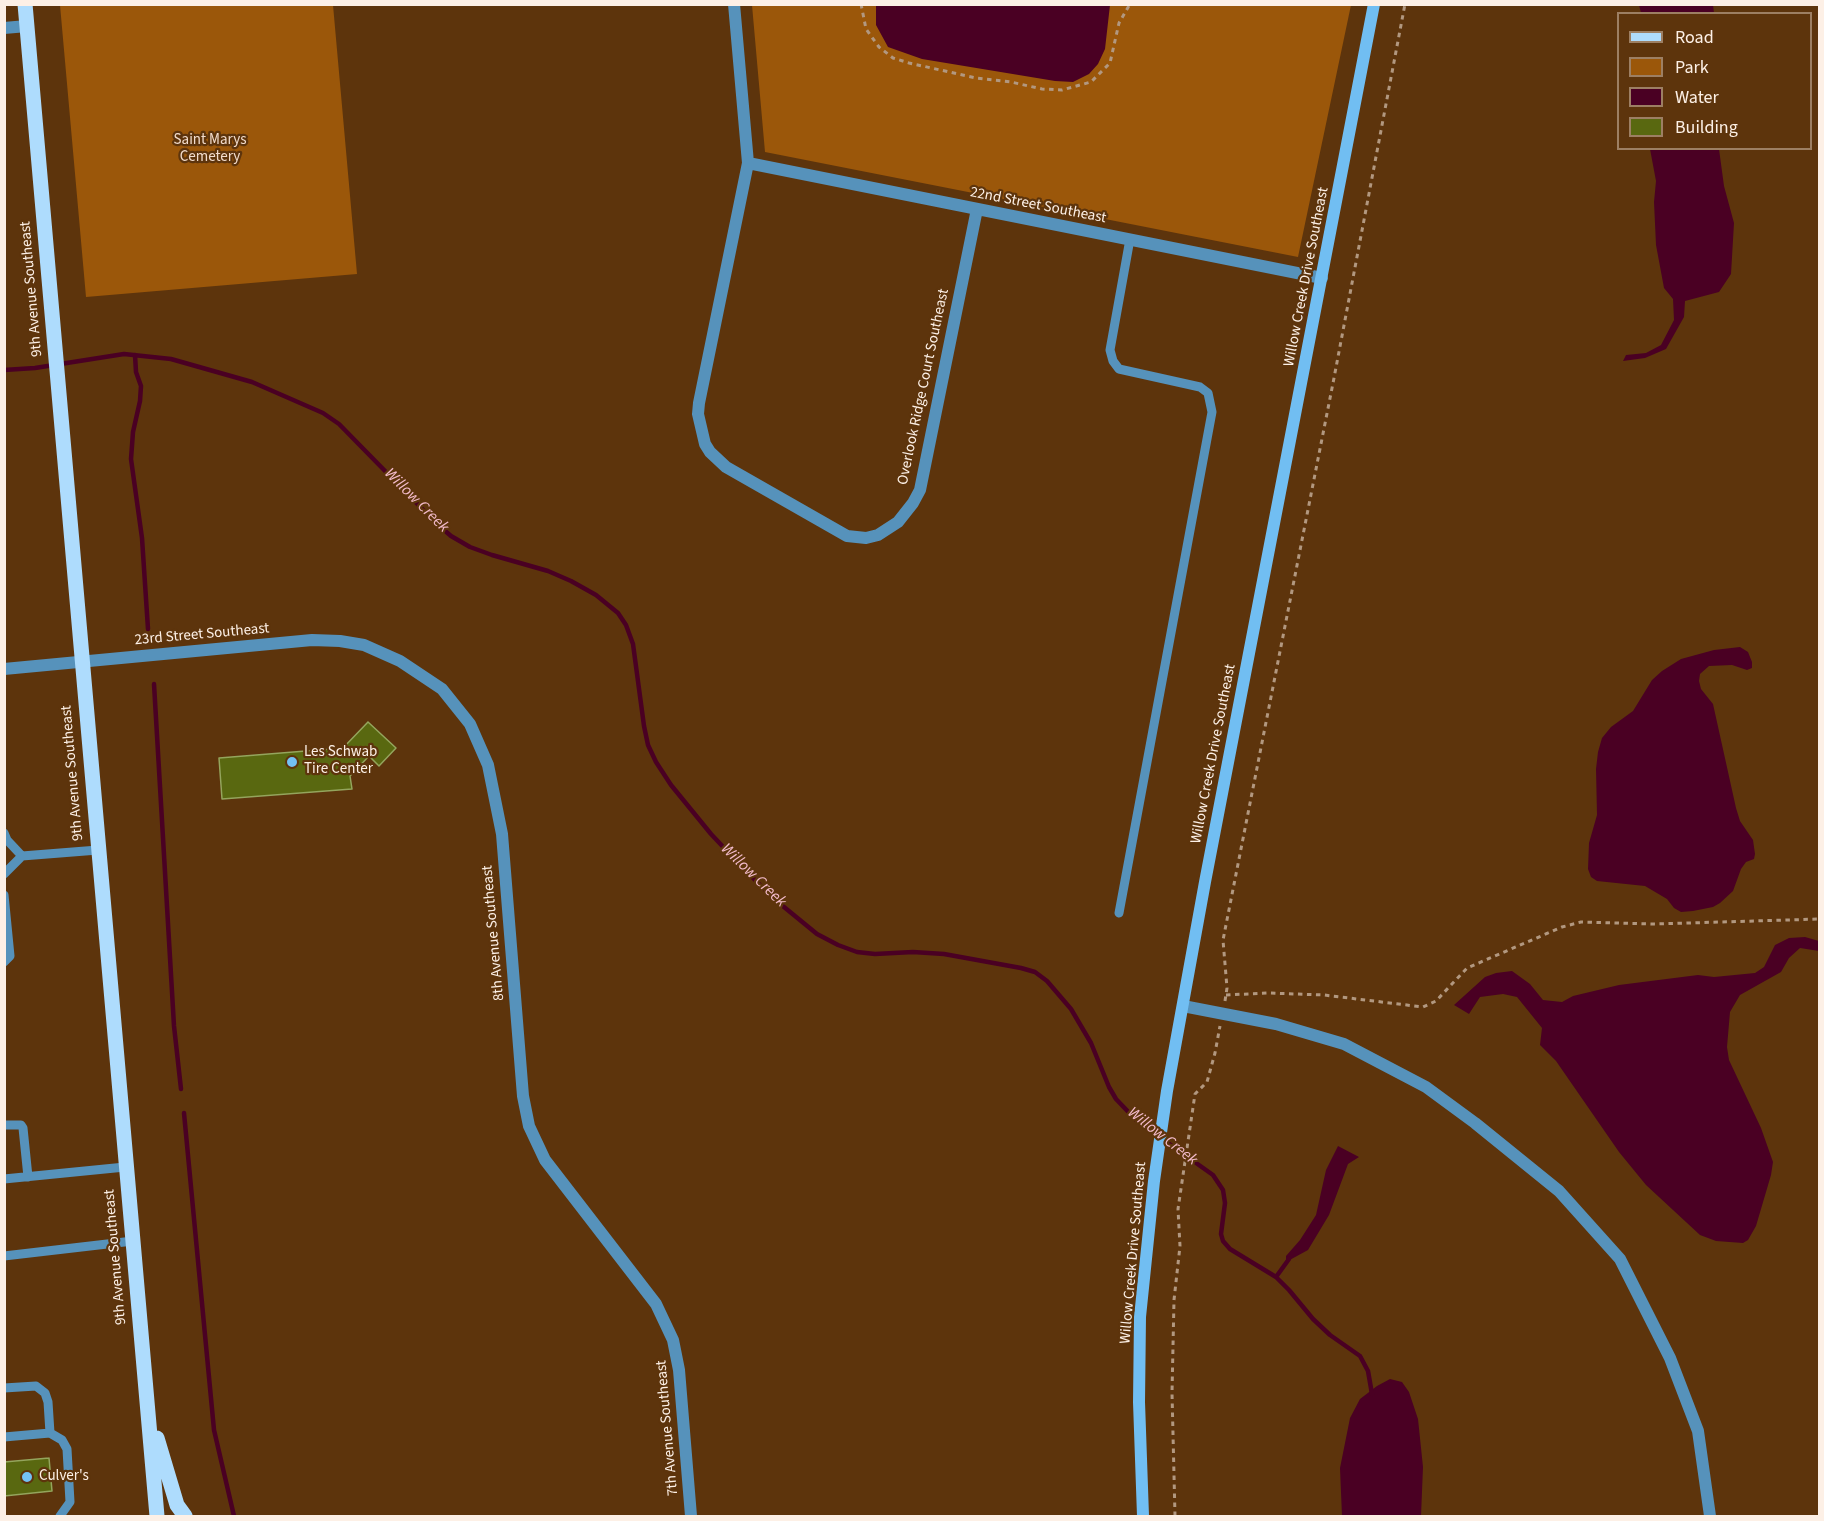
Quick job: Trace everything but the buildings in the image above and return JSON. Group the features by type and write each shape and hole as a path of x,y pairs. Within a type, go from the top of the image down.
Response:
{"main road":[{"name":"9th Avenue Southeast","path":"25,4 158,1516"},
{"name":"Willow Creek Drive Southeast","path":"1143,1516 1139,1402 1140,1317 1154,1181 1167,1091 1374,4"},
{"path":"147,1397 177,1505 185,1516"}],"street":[{"name":"Overlook Ridge Court Southeast","path":"734,4 748,163 699,403 701,434 710,453 726,467 838,533 856,538 878,535 889,530 906,514 920,490 977,209"},
{"path":"4,28 27,26"},
{"name":"22nd Street Southeast","path":"748,163 1322,278"},
{"name":"23rd Street Southeast","path":"4,669 312,640 364,645 400,661"},
{"name":"8th Avenue Southeast","path":"400,661 442,689 470,724 488,765 502,834 523,1096 529,1126 545,1160 591,1219"},
{"path":"1183,1006 1276,1024 1344,1044 1426,1087 1475,1122 1559,1191 1620,1259 1670,1358 1698,1431 1710,1516"},
{"name":"7th Avenue Southeast","path":"591,1219 656,1304 673,1340 679,1370 691,1516"}],"lane":[{"path":"1119,913 1212,412 1208,393 1200,387 1119,369 1113,361 1110,350 1130,239"},
{"path":"4,833 7,840 22,856"},
{"path":"4,874 22,856 98,850"},
{"path":"4,895 10,956 4,962"},
{"path":"4,1125 21,1125 23,1128 28,1177"},
{"path":"4,1179 126,1167"},
{"path":"4,1256 133,1241"},
{"path":"4,1388 36,1386 45,1393 48,1402 50,1433"},
{"path":"4,1437 50,1433 62,1440 67,1449 70,1502 60,1516"}],"path":[{"path":"861,4 866,29 879,47 893,58 976,78 1011,82 1042,90 1062,90 1091,82 1110,63 1119,23 1130,4"},
{"path":"1175,1516 1172,1393 1174,1300 1180,1246 1178,1209 1195,1094 1207,1082 1215,1053 1226,995 1224,940 1405,4"},
{"path":"1226,995 1269,993 1324,996 1423,1007 1436,1000 1467,968 1562,927 1581,922 1655,924 1820,919"}],"green space":[{"name":"Saint Marys Cemetery","path":"60,5 333,5 357,274 86,297"},
{"path":"752,5 1351,5 1298,257 765,152"}],"water":[{"path":"876,4 1110,5 1105,49 1098,64 1089,74 1073,82 922,59 888,47 876,25"},
{"path":"1639,5 1713,5 1714,12 1641,12"},
{"path":"1650,150 1719,150 1724,186 1734,223 1731,274 1719,292 1685,301 1684,317 1666,349 1645,358 1623,361 1626,355 1646,353 1661,345 1674,320 1673,299 1664,288 1656,245 1654,202 1656,181"},
{"path":"1740,647 1748,652 1752,668 1747,670 1732,665 1709,666 1700,674 1699,681 1701,689 1713,704 1736,808 1740,821 1753,840 1754,859 1746,862 1733,891 1720,903 1713,907 1693,911 1681,912 1674,908 1667,899 1645,886 1597,881 1591,877 1588,869 1589,843 1597,815 1596,769 1602,738 1611,727 1633,711 1652,680 1662,671 1681,659 1714,650"},
{"path":"1805,937 1819,941 1819,951 1800,948 1789,958 1781,972 1740,995 1730,1012 1727,1047 1729,1060 1761,1128 1773,1162 1756,1226 1748,1240 1743,1243 1716,1241 1700,1235 1646,1185 1619,1152 1556,1061 1540,1045 1542,1028 1517,997 1503,994 1480,997 1469,1014 1454,1005 1485,977 1512,971 1530,984 1543,1000 1562,1002 1573,996 1619,985 1698,975 1714,977 1755,973 1764,967 1775,945 1789,938"},
{"path":"1338,1146 1359,1157 1348,1164 1329,1215 1308,1250 1286,1262 1286,1256 1300,1240 1316,1215 1326,1170"},
{"path":"1390,1379 1402,1382 1409,1392 1418,1419 1423,1467 1421,1516 1342,1516 1340,1468 1350,1418 1360,1399"}],"waterway":[{"name":"Willow Creek","path":"4,370 35,368 124,354 171,359 252,382 323,413 339,424 451,536 470,547 492,555 548,571 596,595 618,613 626,625 633,644 644,726 648,745 656,762 671,785 711,834 743,868 773,898 817,934 838,945 857,952 875,954 913,952 944,954 1021,968 1035,972 1047,981 1071,1009 1091,1043 1116,1099 1137,1121 1213,1175 1223,1190 1225,1203 1221,1234 1223,1241 1230,1249 1276,1277 1330,1335 1360,1356 1368,1371 1372,1394"},
{"path":"135,355 136,372 141,386 131,459 142,538 148,629"},
{"path":"154,684 174,1026 181,1089"},
{"path":"184,1113 214,1430 234,1516"},
{"path":"1276,1277 1289,1259"}],"place":[{"name":"Les Schwab Tire Center","path":"292,762"},
{"name":"Culver's","path":"27,1477"}]}
